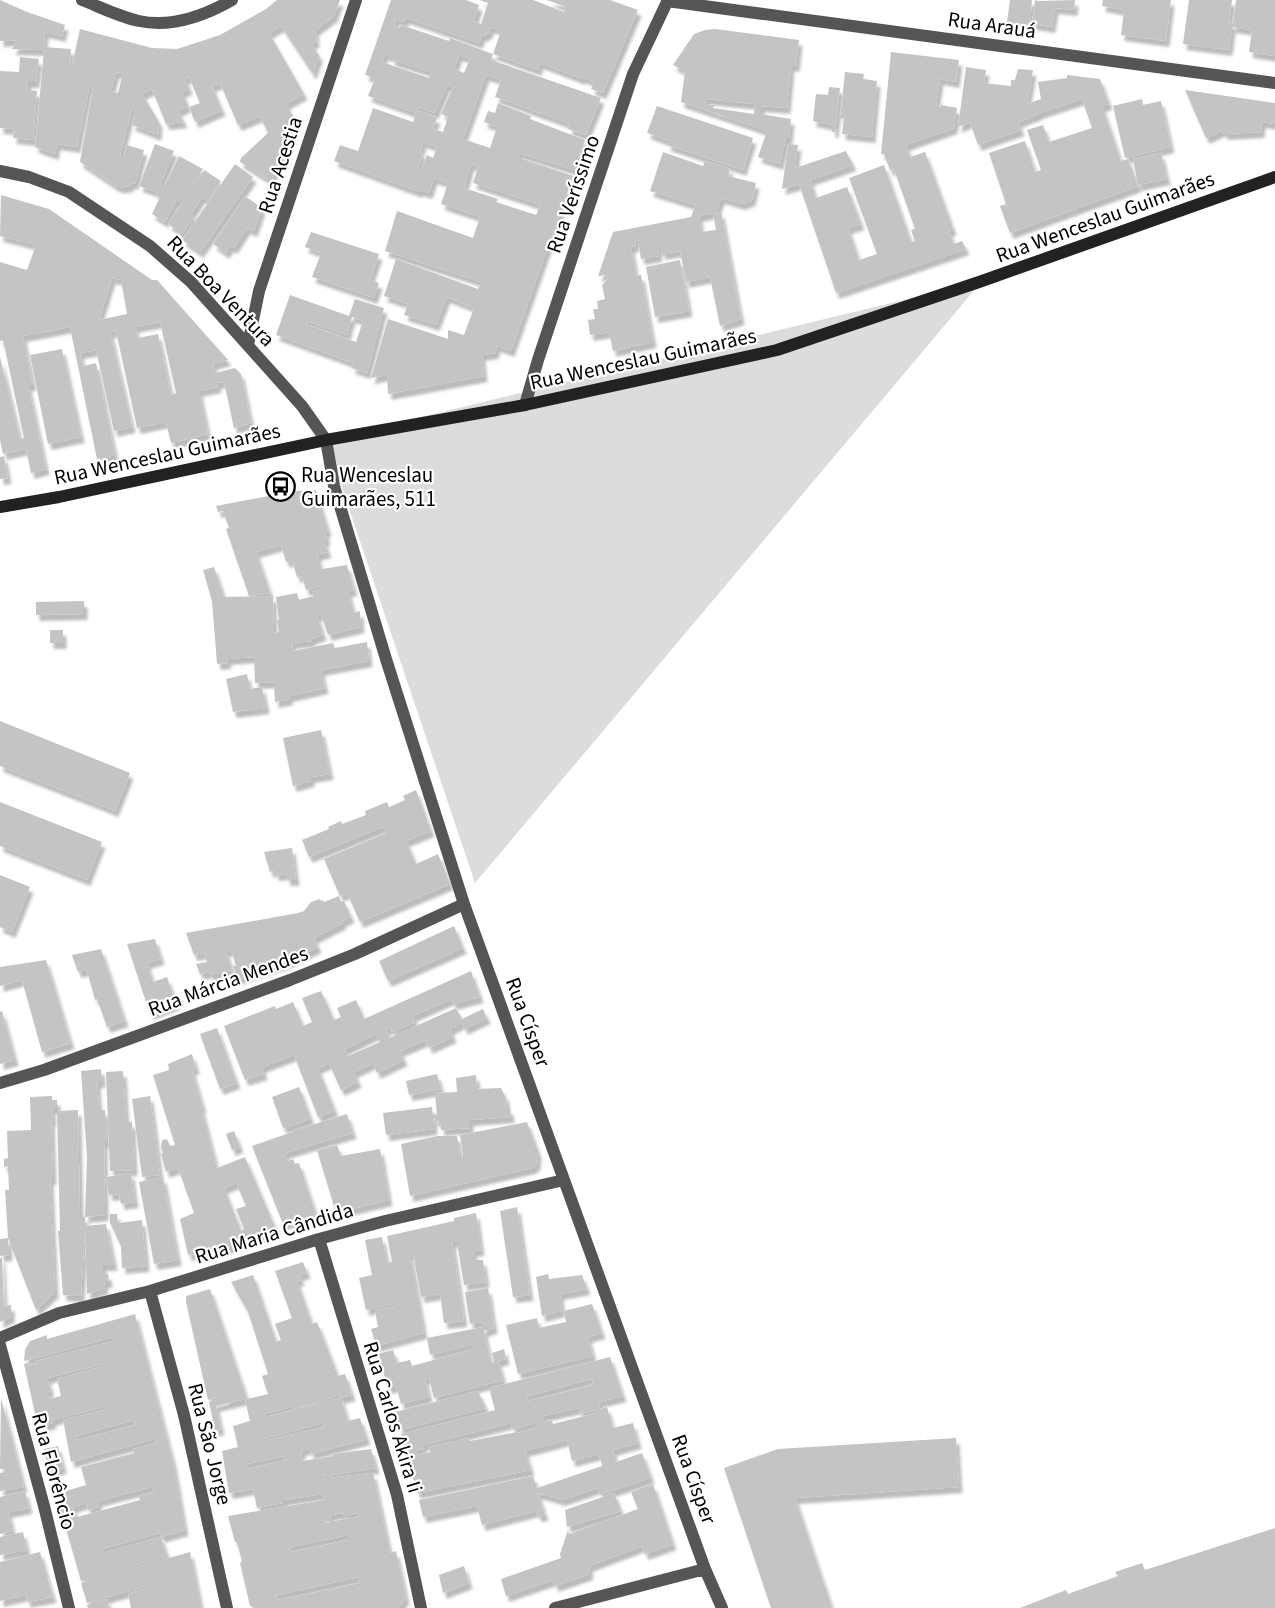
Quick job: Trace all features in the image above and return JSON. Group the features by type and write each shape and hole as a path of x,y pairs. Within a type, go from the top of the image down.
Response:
{"street":[{"path":"82,0 139,21 175,22 209,13 232,0"},
{"name":"Rua Acestia","path":"248,345 259,291 356,0"},
{"name":"Rua Arauá","path":"668,0 1275,83"},
{"name":"Rua Veríssimo","path":"525,405 633,74 668,0"},
{"name":"Rua Boa Ventura","path":"0,171 29,177 69,192 150,246 191,282 302,406 326,440"},
{"name":"Rua Wenceslau Guimarães","path":"0,507 59,497 326,440 525,405 777,350 982,281 1275,177"},
{"name":"Rua Císper","path":"326,440 334,486 464,904 705,1569 722,1608"},
{"name":"Rua Márcia Mendes","path":"0,1083 44,1070 290,980 355,954 464,904"},
{"name":"Rua Maria Cândida","path":"0,1338 59,1313 150,1291 319,1239 385,1221 564,1180"},
{"name":"Rua Carlos Akira Ii","path":"319,1239 397,1495 421,1608"},
{"name":"Rua São Jorge","path":"150,1291 184,1415 227,1608"},
{"name":"Rua Florêncio","path":"0,1345 69,1608"},
{"path":"555,1608 705,1569"}],"shaded area":[{"path":"982,281 475,883 326,440"}],"building":[{"path":"0,0 65,25 62,36 45,32 44,47 71,49 70,65 72,65 80,29 152,48 177,49 220,35 266,9 277,0 340,0 334,16 314,31 317,34 314,36 317,40 312,44 319,56 313,74 281,26 269,33 304,94 286,104 294,118 271,181 240,162 241,158 268,133 260,116 238,125 220,83 212,86 222,110 195,122 189,107 200,103 189,77 185,78 189,89 182,92 188,106 178,111 184,122 166,124 152,89 142,94 159,122 158,135 132,125 136,110 132,109 120,155 124,156 126,145 144,150 135,184 131,183 129,187 116,186 80,162 93,88 89,88 77,147 57,144 55,154 35,147 44,50 12,49 17,40 0,41","holes":["116,72 123,73 118,93 111,91"]},
{"path":"391,0 466,0 479,5 474,21 481,24 488,3 479,0 533,0 564,12 566,7 547,0 610,0 638,10 603,93 591,89 594,82 582,77 582,79 540,63 538,70 493,54 491,60 601,98 586,135 568,129 570,124 495,97 501,80 486,75 463,139 490,148 497,127 484,122 488,111 495,113 498,103 531,116 530,119 585,140 574,170 519,153 517,157 573,176 511,351 497,346 495,353 482,355 484,376 388,394 387,375 371,378 388,319 448,339 448,330 464,335 474,308 447,297 436,325 404,315 408,304 384,296 396,259 478,289 481,282 385,251 397,211 473,238 480,217 441,204 448,183 434,178 429,193 419,190 419,192 334,161 340,145 358,151 373,108 413,122 416,113 368,96 375,78 365,75","holes":["406,18 479,43 482,35 488,34 491,27 501,31 493,54 450,38 449,41 401,25 400,28 394,26 396,19 404,22","385,54 392,57 392,60 431,72 429,78 382,62","459,55 470,59 464,73 454,69","447,85 453,87 441,114 448,117 443,132 433,129 437,118 417,110 418,107 435,113","423,142 437,147 433,158 427,155 420,173 417,172 423,154 420,152","471,164 478,167 473,183 540,205 536,215 496,202 498,199 464,188"]},
{"path":"1010,0 1032,0 1030,25 1007,22"},
{"path":"1035,0 1075,0 1074,10 1055,8 1052,27 1032,24"},
{"path":"1103,0 1171,0 1166,41 1121,35 1124,10 1102,6"},
{"path":"1189,0 1232,0 1229,23 1233,24 1236,0 1275,0 1275,56 1249,52 1252,30 1232,27 1229,50 1183,44"},
{"path":"715,29 799,40 796,66 791,65 787,108 761,106 761,114 791,119 789,138 786,138 780,164 758,157 767,131 681,102 685,71 673,65 694,34","holes":["706,99 755,104 754,114 713,108 714,105 705,104"]},
{"path":"891,52 959,60 956,82 940,79 936,106 957,108 954,128 906,145 910,157 925,152 953,229 949,231 954,244 962,241 966,249 836,293 799,184 782,189 788,144 798,145 795,168 846,151 853,165 810,180 816,198 847,187 861,224 848,228 859,260 877,254 849,178 884,165 911,242 915,241 911,230 915,229 894,169 890,170 884,154 881,154"},
{"path":"20,57 39,59 36,82 28,82 27,90 37,91 33,140 13,138 14,129 0,128 0,71 19,72"},
{"path":"966,67 986,70 984,83 1011,86 1011,80 1015,80 1018,69 1033,70 1027,104 1041,99 1038,82 1067,78 1067,75 1100,79 1109,104 1102,106 1121,161 1128,159 1138,186 1010,233 1000,206 1006,204 989,153 1025,141 1035,172 1041,170 1027,130 1043,125 1049,142 1092,128 1082,99 1018,122 1021,130 978,145 970,122 958,127"},
{"path":"845,72 864,74 863,79 877,81 872,137 842,134 844,118 840,119"},
{"path":"829,87 840,88 835,132 832,132 832,125 813,121 816,94 828,95"},
{"path":"1185,90 1275,103 1275,124 1262,122 1261,132 1224,134 1223,130 1206,138"},
{"path":"1142,99 1143,105 1161,101 1171,147 1125,158 1113,106"},
{"path":"657,106 753,138 743,170 667,145 669,141 647,133"},
{"path":"155,144 174,151 160,185 164,187 179,156 203,169 180,201 176,201 165,222 152,214 160,197 155,194 156,192 139,186"},
{"path":"663,152 703,166 705,161 730,169 728,176 756,183 752,200 742,204 721,198 716,213 721,212 741,319 720,326 710,277 686,282 680,251 662,254 661,249 658,249 659,256 641,259 638,240 635,241 636,246 631,247 636,276 641,275 653,342 613,351 609,332 590,335 588,320 595,319 593,309 598,309 597,301 605,299 602,285 608,278 607,275 598,276 613,232 691,217 695,205 650,191","holes":["713,213 716,230 701,232 699,216"]},
{"path":"1161,153 1167,179 1138,185 1133,159"},
{"path":"235,164 253,177 200,252 182,240"},
{"path":"204,170 221,181 208,201 202,197 191,214 194,217 182,234 168,224"},
{"path":"1,195 49,209 152,280 157,280 228,360 213,364 215,373 235,368 241,374 251,423 234,428 224,382 217,383 218,387 199,391 208,434 171,443 166,422 137,428 116,331 110,332 132,427 114,431 96,350 80,353 83,366 96,363 115,455 97,459 70,327 23,336 33,385 28,385 46,469 31,473 26,449 3,454 0,440 0,357 20,439 24,438 3,340 0,341 0,262 27,270 36,245 0,236","holes":["112,278 121,280 127,314 99,320","160,322 176,393 171,395 158,334 138,338 135,327"]},
{"path":"245,196 262,208 254,231 247,228 234,248 230,246 226,253 213,244"},
{"path":"311,232 379,254 370,280 379,283 374,298 312,277 321,253 305,247"},
{"path":"680,260 689,311 655,317 646,267"},
{"path":"290,295 349,316 355,299 384,308 367,373 352,368 353,363 276,335","holes":["352,317 363,321 356,342 306,324 307,321 347,335"]},
{"path":"62,349 81,437 48,444 30,355"},
{"path":"4,456 8,478 0,479 0,457"},
{"path":"316,490 328,531 325,532 327,540 324,541 328,552 317,555 322,569 347,565 354,590 348,591 354,613 360,611 361,627 328,635 321,614 317,615 323,635 311,639 312,641 292,643 293,651 333,643 335,648 367,642 369,661 321,670 325,688 289,696 290,699 275,702 274,682 255,683 254,657 227,659 228,663 217,664 212,601 203,570 214,567 224,597 273,596 274,633 279,632 276,597 297,593 299,600 313,596 312,592 322,589 321,586 306,590 302,576 297,577 292,560 286,562 281,545 256,552 270,593 249,596 226,529 229,528 223,511 218,512 216,506 295,491"},
{"path":"84,601 84,614 36,615 36,602"},
{"path":"50,630 63,630 63,643 50,643"},
{"path":"247,674 250,689 262,687 266,708 233,712 226,679"},
{"path":"0,721 130,773 115,811 0,766"},
{"path":"321,730 330,774 311,777 311,781 293,786 283,738"},
{"path":"416,790 431,831 406,841 416,864 438,854 450,884 360,922 347,893 340,896 324,859 386,833 383,827 309,857 302,840 329,829 328,827 341,821 342,824 366,815 365,811 387,802 389,807 405,800 403,796"},
{"path":"0,802 102,842 87,880 0,846"},
{"path":"292,848 296,880 287,880 286,874 275,875 275,870 270,872 264,852"},
{"path":"0,875 30,887 12,932 0,927"},
{"path":"339,896 341,902 344,901 351,917 314,938 318,947 286,963 237,979 231,950 226,951 232,970 210,975 210,972 200,974 196,964 207,962 204,953 194,955 186,933 298,913 304,911 311,902 320,899 324,902"},
{"path":"454,926 463,948 388,981 379,961"},
{"path":"155,939 161,959 147,963 153,982 167,977 176,1004 150,1014 127,944"},
{"path":"101,949 125,1021 107,1027 97,999 95,1000 87,970 78,972 72,955"},
{"path":"46,960 71,1043 42,1052 22,980 0,986 0,967"},
{"path":"471,971 480,997 454,1004 451,999 413,1016 415,1022 392,1032 391,1027 386,1030 389,1038 456,1008 462,1019 483,1009 487,1018 464,1029 462,1023 450,1029 453,1037 429,1048 426,1040 400,1051 404,1060 377,1073 373,1063 354,1072 358,1082 341,1090 329,1063 318,1068 335,1111 318,1117 294,1055 262,1067 264,1074 245,1080 224,1026 275,1006 276,1009 293,1002 303,1026 312,1022 302,998 321,991 334,1020 341,1017 337,1008 356,1000 364,1019","holes":["376,1034 380,1042 348,1056 345,1049"]},
{"path":"2,1011 15,1060 0,1064 0,1012"},
{"path":"217,1028 237,1083 220,1089 200,1034"},
{"path":"192,1054 196,1068 192,1070 217,1168 245,1157 276,1230 227,1248 188,1255 180,1219 194,1213 178,1168 166,1172 161,1154 163,1153 162,1140 167,1139 170,1146 175,1145 153,1075 169,1070 168,1064","holes":["236,1183 246,1206 236,1209 244,1229 241,1231 224,1188"]},
{"path":"101,1069 102,1082 97,1082 99,1110 105,1110 107,1142 104,1142 105,1215 85,1217 87,1157 81,1071"},
{"path":"123,1071 126,1122 132,1122 134,1170 110,1171 106,1072"},
{"path":"437,1074 441,1089 409,1095 406,1081"},
{"path":"476,1075 477,1089 501,1088 511,1117 470,1120 470,1128 441,1130 440,1121 435,1121 434,1115 437,1115 435,1093 457,1092 456,1078"},
{"path":"299,1087 311,1119 283,1128 272,1097"},
{"path":"52,1096 52,1100 57,1100 57,1108 52,1108 53,1179 50,1179 55,1292 36,1310 8,1238 5,1190 9,1190 8,1166 4,1167 4,1159 8,1158 7,1131 31,1130 30,1097"},
{"path":"150,1096 160,1175 142,1177 132,1099"},
{"path":"432,1107 434,1129 386,1135 383,1113"},
{"path":"78,1110 80,1217 85,1217 85,1226 106,1224 114,1265 103,1265 103,1274 108,1274 109,1282 104,1282 105,1288 87,1294 85,1229 81,1296 63,1295 58,1231 60,1231 57,1111"},
{"path":"347,1114 353,1133 285,1153 288,1161 293,1159 295,1164 299,1163 317,1218 295,1225 294,1221 283,1224 252,1146"},
{"path":"527,1122 538,1152 537,1164 532,1168 410,1196 401,1144 437,1136 457,1136 460,1156 463,1156 460,1135"},
{"path":"234,1131 240,1147 232,1150 226,1134"},
{"path":"337,1145 341,1156 380,1149 389,1200 336,1213 317,1150"},
{"path":"131,1173 135,1202 121,1204 119,1194 109,1195 106,1177"},
{"path":"163,1177 178,1260 154,1264 139,1182"},
{"path":"517,1207 530,1295 513,1297 500,1211"},
{"path":"476,1213 481,1250 473,1251 474,1260 483,1260 486,1282 464,1285 457,1242 452,1242 464,1321 444,1323 440,1294 421,1297 413,1253 410,1254 424,1333 376,1346 371,1329 378,1327 375,1310 396,1306 395,1303 366,1310 359,1278 372,1275 365,1240 382,1237 387,1263 392,1262 387,1236 454,1221 454,1218"},
{"path":"110,1214 117,1214 118,1223 142,1220 146,1266 122,1268 121,1246 110,1223"},
{"path":"8,1238 9,1255 0,1256 0,1239"},
{"path":"0,1258 2,1258 4,1306 11,1305 11,1317 0,1322"},
{"path":"303,1262 307,1273 299,1275 301,1280 297,1281 312,1324 317,1322 338,1376 345,1374 352,1395 341,1398 348,1421 360,1418 367,1439 311,1454 309,1448 301,1451 302,1459 303,1461 371,1449 376,1468 320,1477 320,1479 373,1473 390,1553 396,1551 406,1598 396,1608 253,1608 250,1606 240,1563 242,1562 228,1516 324,1500 323,1494 283,1500 283,1503 257,1508 253,1489 229,1493 222,1451 238,1447 233,1426 250,1421 245,1399 216,1406 221,1429 215,1431 209,1402 226,1398 226,1396 208,1400 186,1296 210,1289 247,1399 268,1394 262,1376 268,1374 248,1312 231,1282 253,1275 276,1342 281,1340 275,1324 292,1318 275,1271","holes":["339,1395 340,1398 265,1417 264,1414 294,1406 295,1409","323,1423 324,1427 255,1443 255,1441","284,1456 285,1460 247,1469 246,1464","344,1513 344,1516 359,1513 360,1516 319,1524 319,1522 331,1521 330,1515","348,1535 348,1540 291,1552 290,1547","359,1577 360,1583 278,1600 277,1595"]},
{"path":"548,1274 549,1279 582,1275 587,1289 560,1294 562,1311 542,1316 536,1277"},
{"path":"488,1288 494,1328 484,1331 491,1363 494,1362 492,1353 504,1349 506,1359 498,1361 503,1380 434,1398 429,1378 425,1379 429,1397 401,1404 396,1386 388,1388 378,1354 393,1350 397,1363 410,1360 412,1366 474,1349 473,1344 430,1355 427,1338 483,1327 482,1322 470,1324 465,1292"},
{"path":"592,1304 602,1333 588,1337 593,1356 518,1374 506,1325 537,1318 539,1328 566,1322 564,1311"},
{"path":"135,1314 173,1462 185,1530 161,1537 167,1556 81,1581 56,1494 86,1485 81,1467 134,1453 133,1449 156,1443 155,1439 71,1462 63,1420 103,1410 103,1407 52,1420 53,1423 38,1427 24,1364 37,1363 36,1361 114,1341 113,1337 24,1361 25,1350 30,1341 47,1335 47,1339","holes":["122,1359 122,1361 57,1379 61,1396 49,1399 47,1392 51,1391 47,1378","134,1420 135,1425 77,1440 76,1436","152,1487 154,1492 139,1496 140,1500 77,1517 73,1507 86,1503 88,1510 99,1507 98,1501","160,1533 161,1537 103,1553 102,1549"]},
{"path":"610,1357 623,1396 599,1402 600,1409 607,1407 613,1428 633,1423 638,1443 613,1450 616,1462 642,1453 651,1478 600,1495 598,1488 562,1500 538,1493 545,1515 538,1516 536,1511 482,1525 477,1506 423,1517 419,1500 533,1476 537,1488 602,1466 599,1454 572,1461 567,1440 525,1451 531,1470 417,1493 401,1434 495,1410 489,1388","holes":["592,1379 593,1385 528,1401 527,1396","579,1408 580,1414 595,1410 596,1413 553,1424 552,1420 543,1422 542,1416","511,1423 512,1429 537,1423 538,1427 518,1433 470,1441 469,1438 429,1447 430,1452 417,1455 416,1450 424,1449 423,1445"]},
{"path":"478,1391 486,1408 400,1430 395,1412"},
{"path":"1,1398 24,1487 0,1491 0,1473 5,1472 4,1469 0,1469"},
{"path":"956,1438 959,1487 795,1498 832,1608 771,1608 724,1468 778,1449"},
{"path":"58,1446 63,1468 49,1472 44,1449"},
{"path":"653,1484 673,1544 645,1554 642,1546 589,1566 590,1574 555,1586 553,1580 506,1596 501,1579 561,1558 560,1554 568,1530 569,1534 638,1509 631,1492"},
{"path":"25,1491 29,1508 8,1512 13,1531 0,1534 0,1497"},
{"path":"614,1493 621,1511 567,1527 565,1510"},
{"path":"1275,1528 1275,1608 1020,1608 1066,1590 1068,1594 1118,1576 1115,1572 1142,1563 1145,1570"},
{"path":"23,1532 27,1550 0,1555 0,1537"},
{"path":"40,1552 53,1597 27,1602 26,1595 0,1601 0,1562"},
{"path":"190,1552 201,1608 131,1608 128,1594 168,1582 168,1580 87,1603 81,1583"},
{"path":"464,1566 469,1583 443,1593 439,1575"},
{"path":"107,1599 109,1608 88,1608 87,1605"}],"place":[{"name":"Rua Wenceslau Guimarães, 511","path":"280,487"}]}
